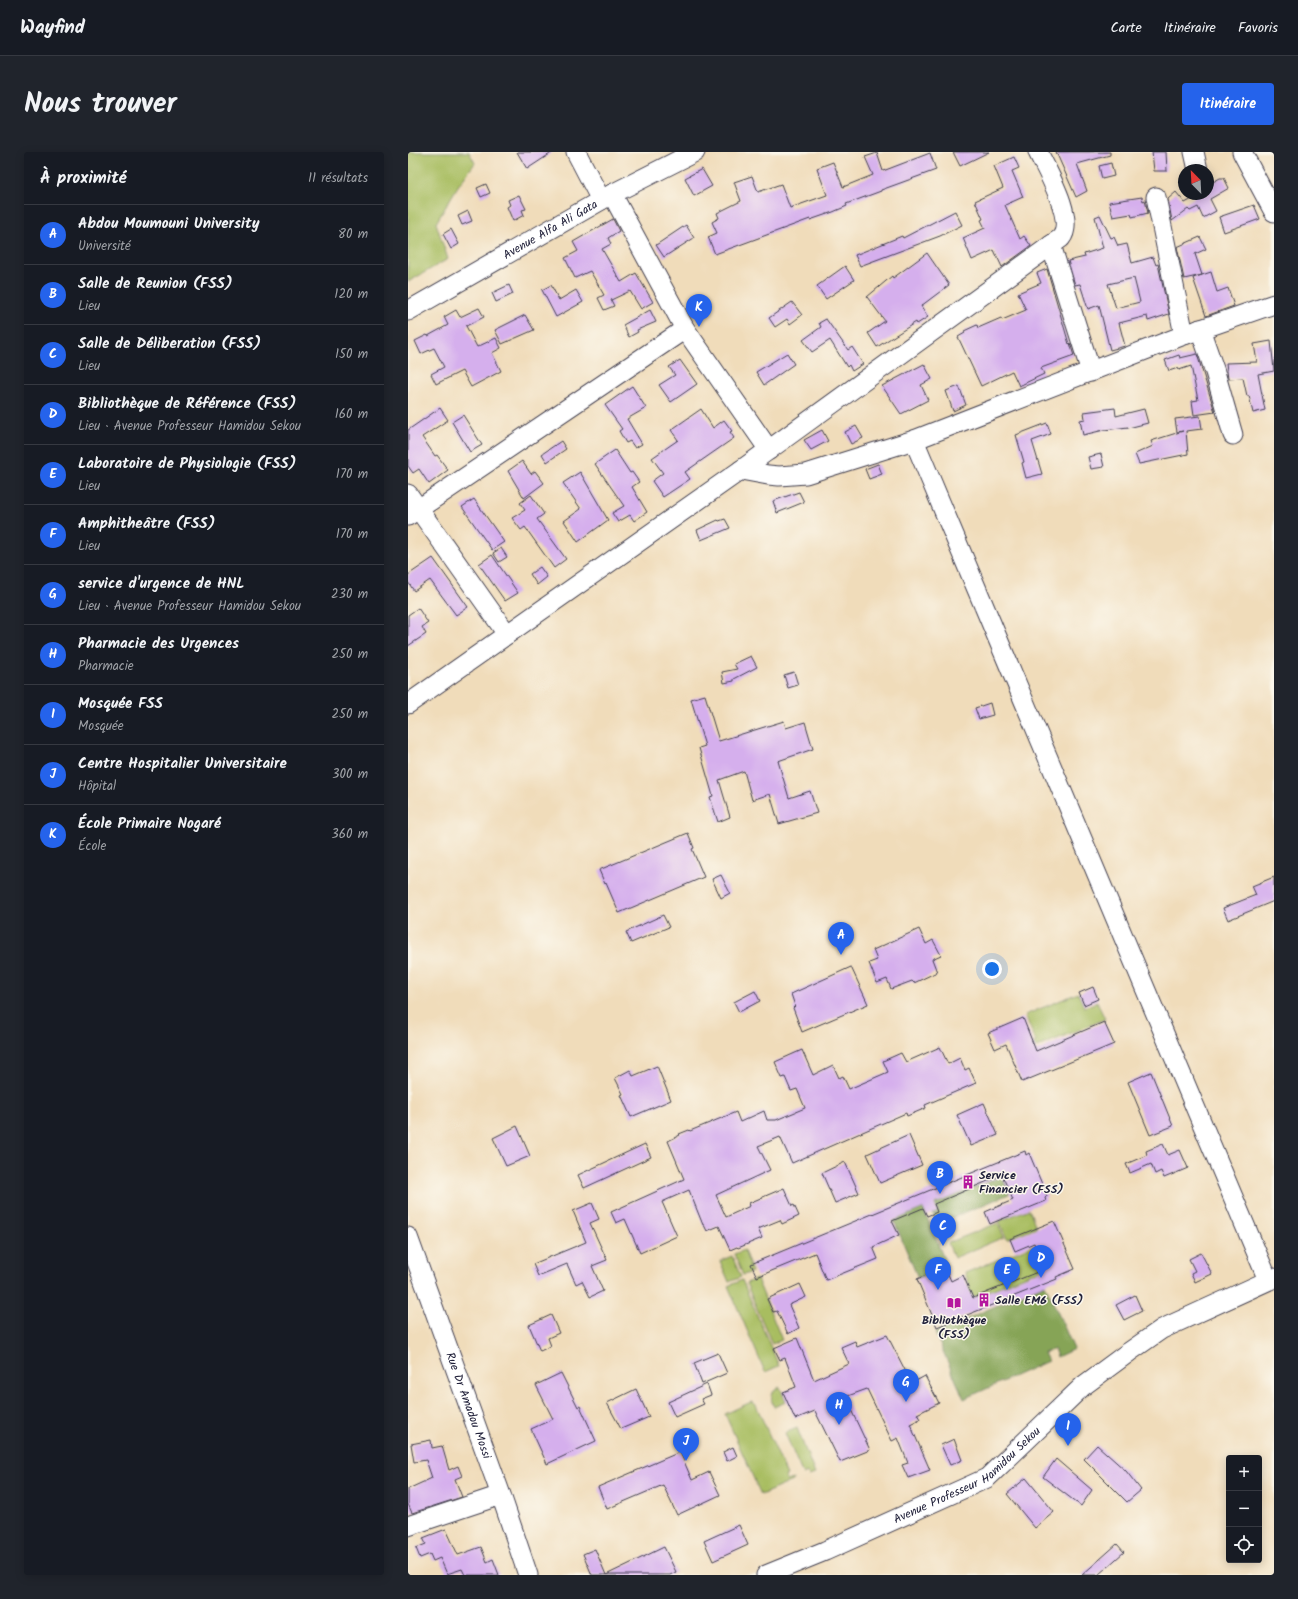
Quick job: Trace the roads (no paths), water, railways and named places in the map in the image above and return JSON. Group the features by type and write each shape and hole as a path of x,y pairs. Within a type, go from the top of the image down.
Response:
{"street":[{"path":"576,152 607,197 684,329 769,450"},
{"name":"Avenue Alfa Ali Gata","path":"408,311 607,197 695,152"},
{"path":"408,704 741,470 1052,246 1064,235 1066,227 1064,209 1038,152"},
{"path":"1194,152 1197,164"},
{"path":"1242,152 1274,212"},
{"path":"1156,197 1192,332 1215,372 1233,435"},
{"path":"1052,246 1091,372"},
{"path":"741,470 768,476 806,474 914,440 1192,332 1274,306"},
{"path":"507,634 412,506 684,329"},
{"path":"914,440 1271,1279"},
{"name":"Rue Dr Amadou Mossi","path":"408,1238 501,1495 528,1575"},
{"name":"Avenue Professeur Hamidou Sekou","path":"766,1575 825,1551 987,1478 1058,1408 1083,1386 1162,1329 1271,1279"},
{"path":"408,1526 501,1495"}],"place":[{"name":"École Primaire Nogaré","path":"699,327"},
{"name":"Abdou Moumouni University","path":"841,955"},
{"name":"Service Financier (FSS)","path":"968,1182"},
{"name":"Salle de Reunion (FSS)","path":"940,1194"},
{"name":"Salle de Déliberation (FSS)","path":"943,1246"},
{"name":"Bibliothèque de Référence (FSS)","path":"1041,1278"},
{"name":"Amphitheâtre (FSS)","path":"938,1290"},
{"name":"Laboratoire de Physiologie (FSS)","path":"1007,1290"},
{"name":"Salle EM6 (FSS)","path":"984,1300"},
{"name":"Bibliothèque (FSS)","path":"954,1303"},
{"name":"service d'urgence de HNL","path":"906,1402"},
{"name":"Pharmacie des Urgences","path":"839,1425"},
{"name":"Mosquée FSS","path":"1068,1446"},
{"name":"Centre Hospitalier Universitaire","path":"686,1461"}]}
